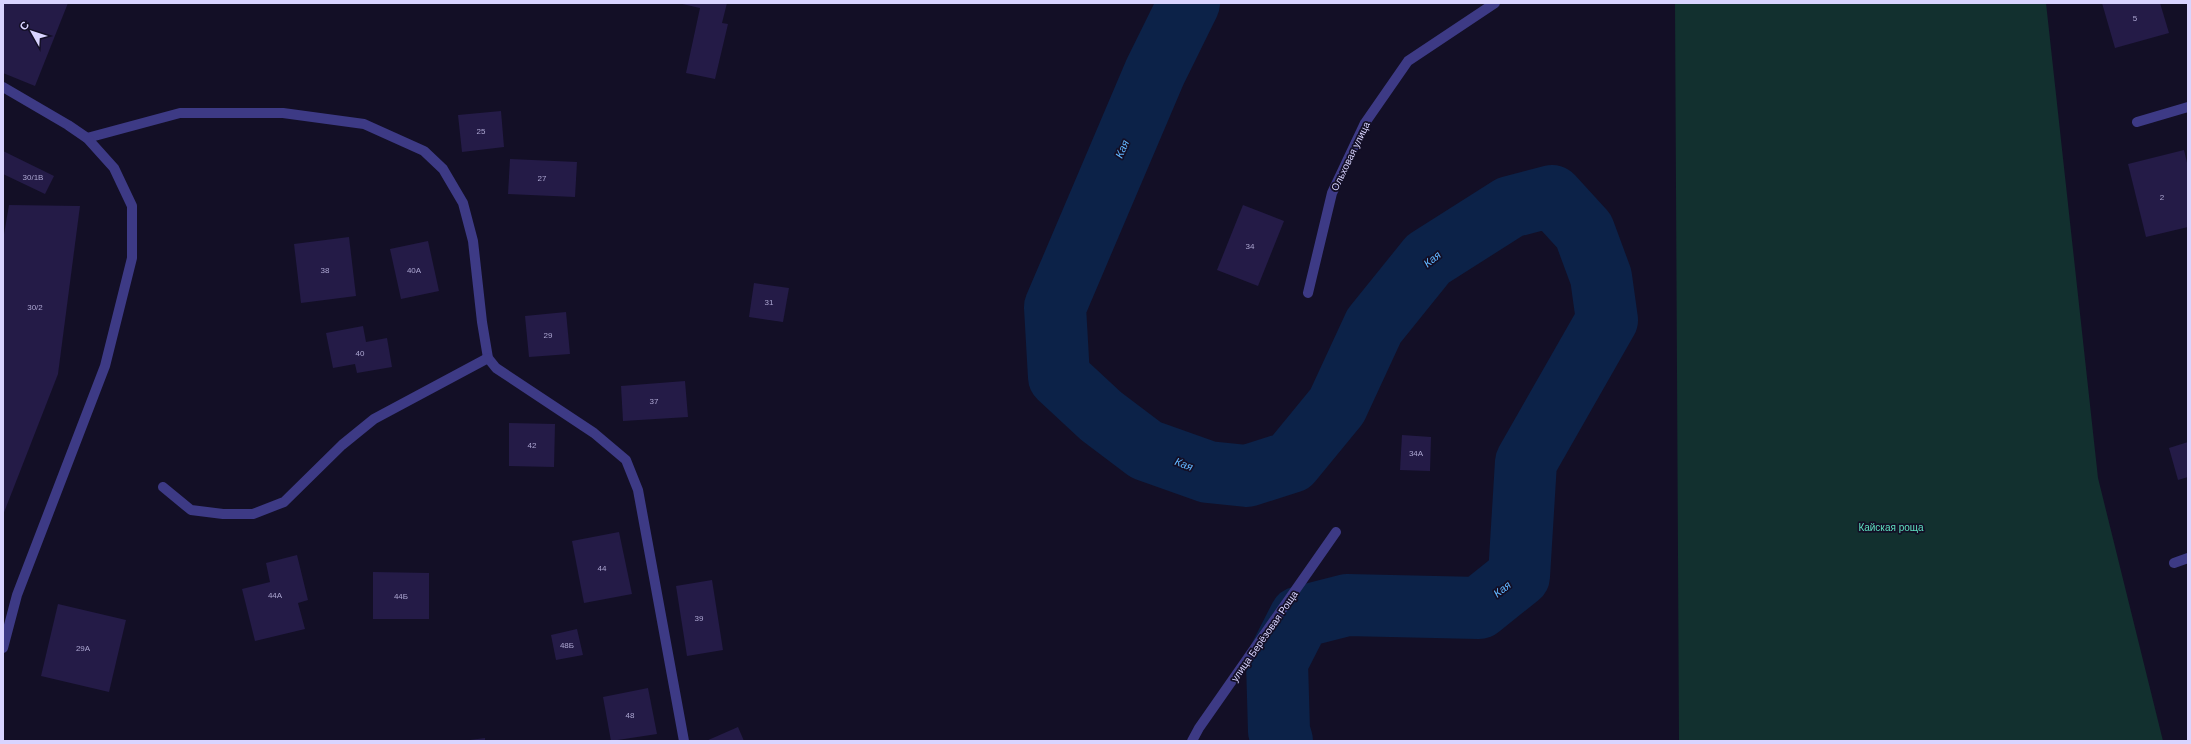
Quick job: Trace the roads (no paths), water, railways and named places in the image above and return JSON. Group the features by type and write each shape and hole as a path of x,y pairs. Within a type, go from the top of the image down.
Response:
{"street":[{"name":"Ольховая улица","path":"1308,293 1332,193 1365,123 1408,61 1495,3"},
{"path":"3,87 68,125 87,138 114,168 132,206 132,258 105,366 17,595 3,648"},
{"path":"2137,122 2188,107"},
{"path":"87,138 180,113 283,113 364,124 424,151 443,169 462,203 473,241 482,322 488,358 496,368 594,433 626,460 638,490 684,741"},
{"path":"163,487 191,510 223,514 253,514 259,512 284,502 342,445 374,419 488,358"},
{"name":"улица Берёзовая Роща","path":"1192,741 1198,728 1336,532"},
{"path":"2174,563 2188,558"}],"waterway":[{"name":"Кая","path":"1189,3 1155,72 1055,307 1059,377 1101,416 1146,450 1208,472 1247,476 1291,462 1337,406 1374,326 1428,259 1510,207 1552,196 1584,231 1601,277 1607,320 1526,462 1519,576 1479,608 1347,605 1300,617 1277,662 1279,731 1282,741"}],"park label":[{"name":"Кайская роща","path":"1891,527"}]}
